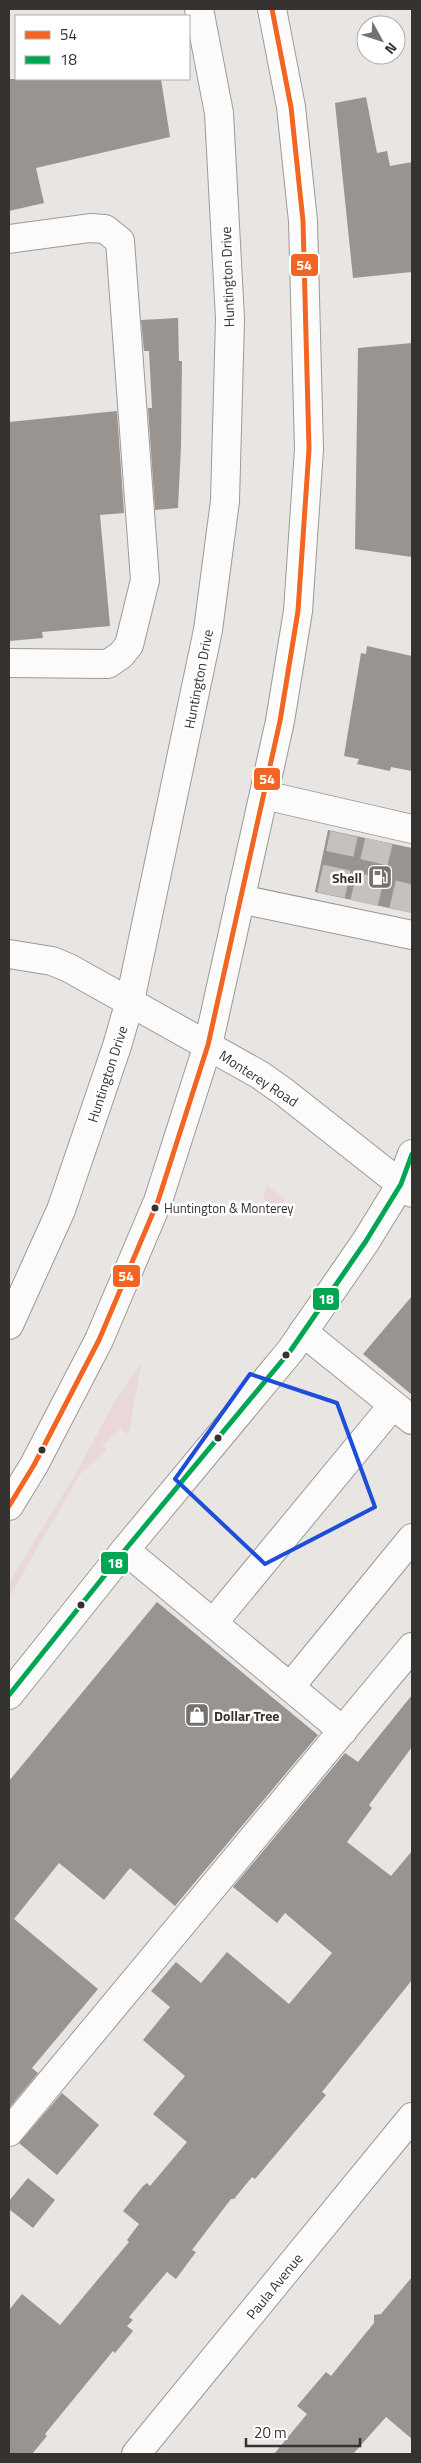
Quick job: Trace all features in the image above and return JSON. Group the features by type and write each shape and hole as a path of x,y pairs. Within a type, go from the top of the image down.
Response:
{"main road":[{"name":"Huntington Drive","path":"9,1325 61,1210 130,1001 208,630 224,501 230,320 219,113 199,9"},
{"path":"9,1506 34,1465 100,1340 158,1201 208,1045 280,721 298,611 309,449 303,221 290,107 272,9"},
{"path":"9,239 90,228 105,229 120,241 146,580 129,645 121,655 108,664 9,662"},
{"path":"264,795 346,824 381,832 412,829"},
{"path":"240,899 328,906 362,913 405,926"},
{"name":"Monterey Road","path":"9,954 52,961 96,981 208,1045 284,1092 408,1184"},
{"path":"9,1695 304,1332 408,1184 412,1154"},
{"path":"213,1623 403,1412 304,1332"},
{"path":"290,1687 412,1538"},
{"path":"125,1550 343,1731"},
{"path":"9,2132 412,1647"},
{"name":"Paula Avenue","path":"146,2450 412,2117"}],"highlighted area":[{"path":"250,1374 337,1403 375,1507 265,1564 175,1479"}],"shaded area":[{"path":"267,1185 285,1200 274,1207 267,1205 263,1195"},
{"path":"141,1364 129,1431 126,1434 121,1428 102,1445 107,1450 80,1474 9,1597 9,1583 75,1475 117,1397"}],"building":[{"path":"9,79 161,80 170,137 36,168 44,203 9,211"},
{"path":"366,97 377,153 387,151 390,166 412,162 412,272 353,278 335,103"},
{"path":"178,318 179,361 182,361 178,508 155,510 148,408 152,408 149,351 144,351 141,320"},
{"path":"412,343 412,557 355,549 358,348"},
{"path":"117,411 124,513 100,515 110,626 42,632 43,638 9,641 9,422"},
{"path":"367,646 412,656 412,771 391,767 390,771 357,764 359,759 344,756 361,653 366,654"},
{"path":"328,830 412,848 412,913 315,892"},
{"path":"412,1296 412,1395 363,1354"},
{"path":"157,1602 318,1735 175,1906 130,1868 104,1900 59,1863 14,1919 98,1989 32,2068 38,2073 9,2108 9,1781"},
{"path":"412,1695 412,1747 369,1805 372,1808 347,1842 391,1876 412,1851 412,1980 322,2092 326,2095 255,2179 252,2177 234,2199 231,2199 192,2250 196,2252 176,2279 167,2272 129,2317 133,2320 127,2326 133,2331 115,2353 113,2351 45,2434 47,2436 32,2454 9,2454 9,2310 22,2294 60,2325 129,2242 127,2240 139,2224 123,2211 143,2186 147,2183 150,2186 187,2142 153,2114 185,2076 143,2040 170,2007 151,1991 176,1962 201,1983 227,1952 289,2004 332,1953 285,1913 277,1923 233,1887 345,1753 358,1762"},
{"path":"62,2093 99,2125 57,2175 19,2143"},
{"path":"28,2178 55,2200 33,2228 9,2209 9,2201"},
{"path":"412,2277 412,2439 386,2417 353,2454 274,2454 307,2414 297,2406 326,2372 331,2376 374,2323 374,2315 381,2314"}],"tunnel":[{"path":"331,895 344,834"},
{"path":"364,903 379,841"},
{"path":"403,911 412,873"}],"transit line":[{"name":"54","path":"9,1506 34,1465 99,1340 158,1201 208,1045 280,721 298,611 309,449 303,221 291,107 272,9"},
{"name":"18","path":"9,1695 125,1550 291,1350 366,1241 401,1184 412,1154"}],"place":[{"name":"Shell","path":"380,877"},
{"name":"Huntington & Monterey","path":"155,1208"},
{"name":"Dollar Tree","path":"197,1715"}]}
